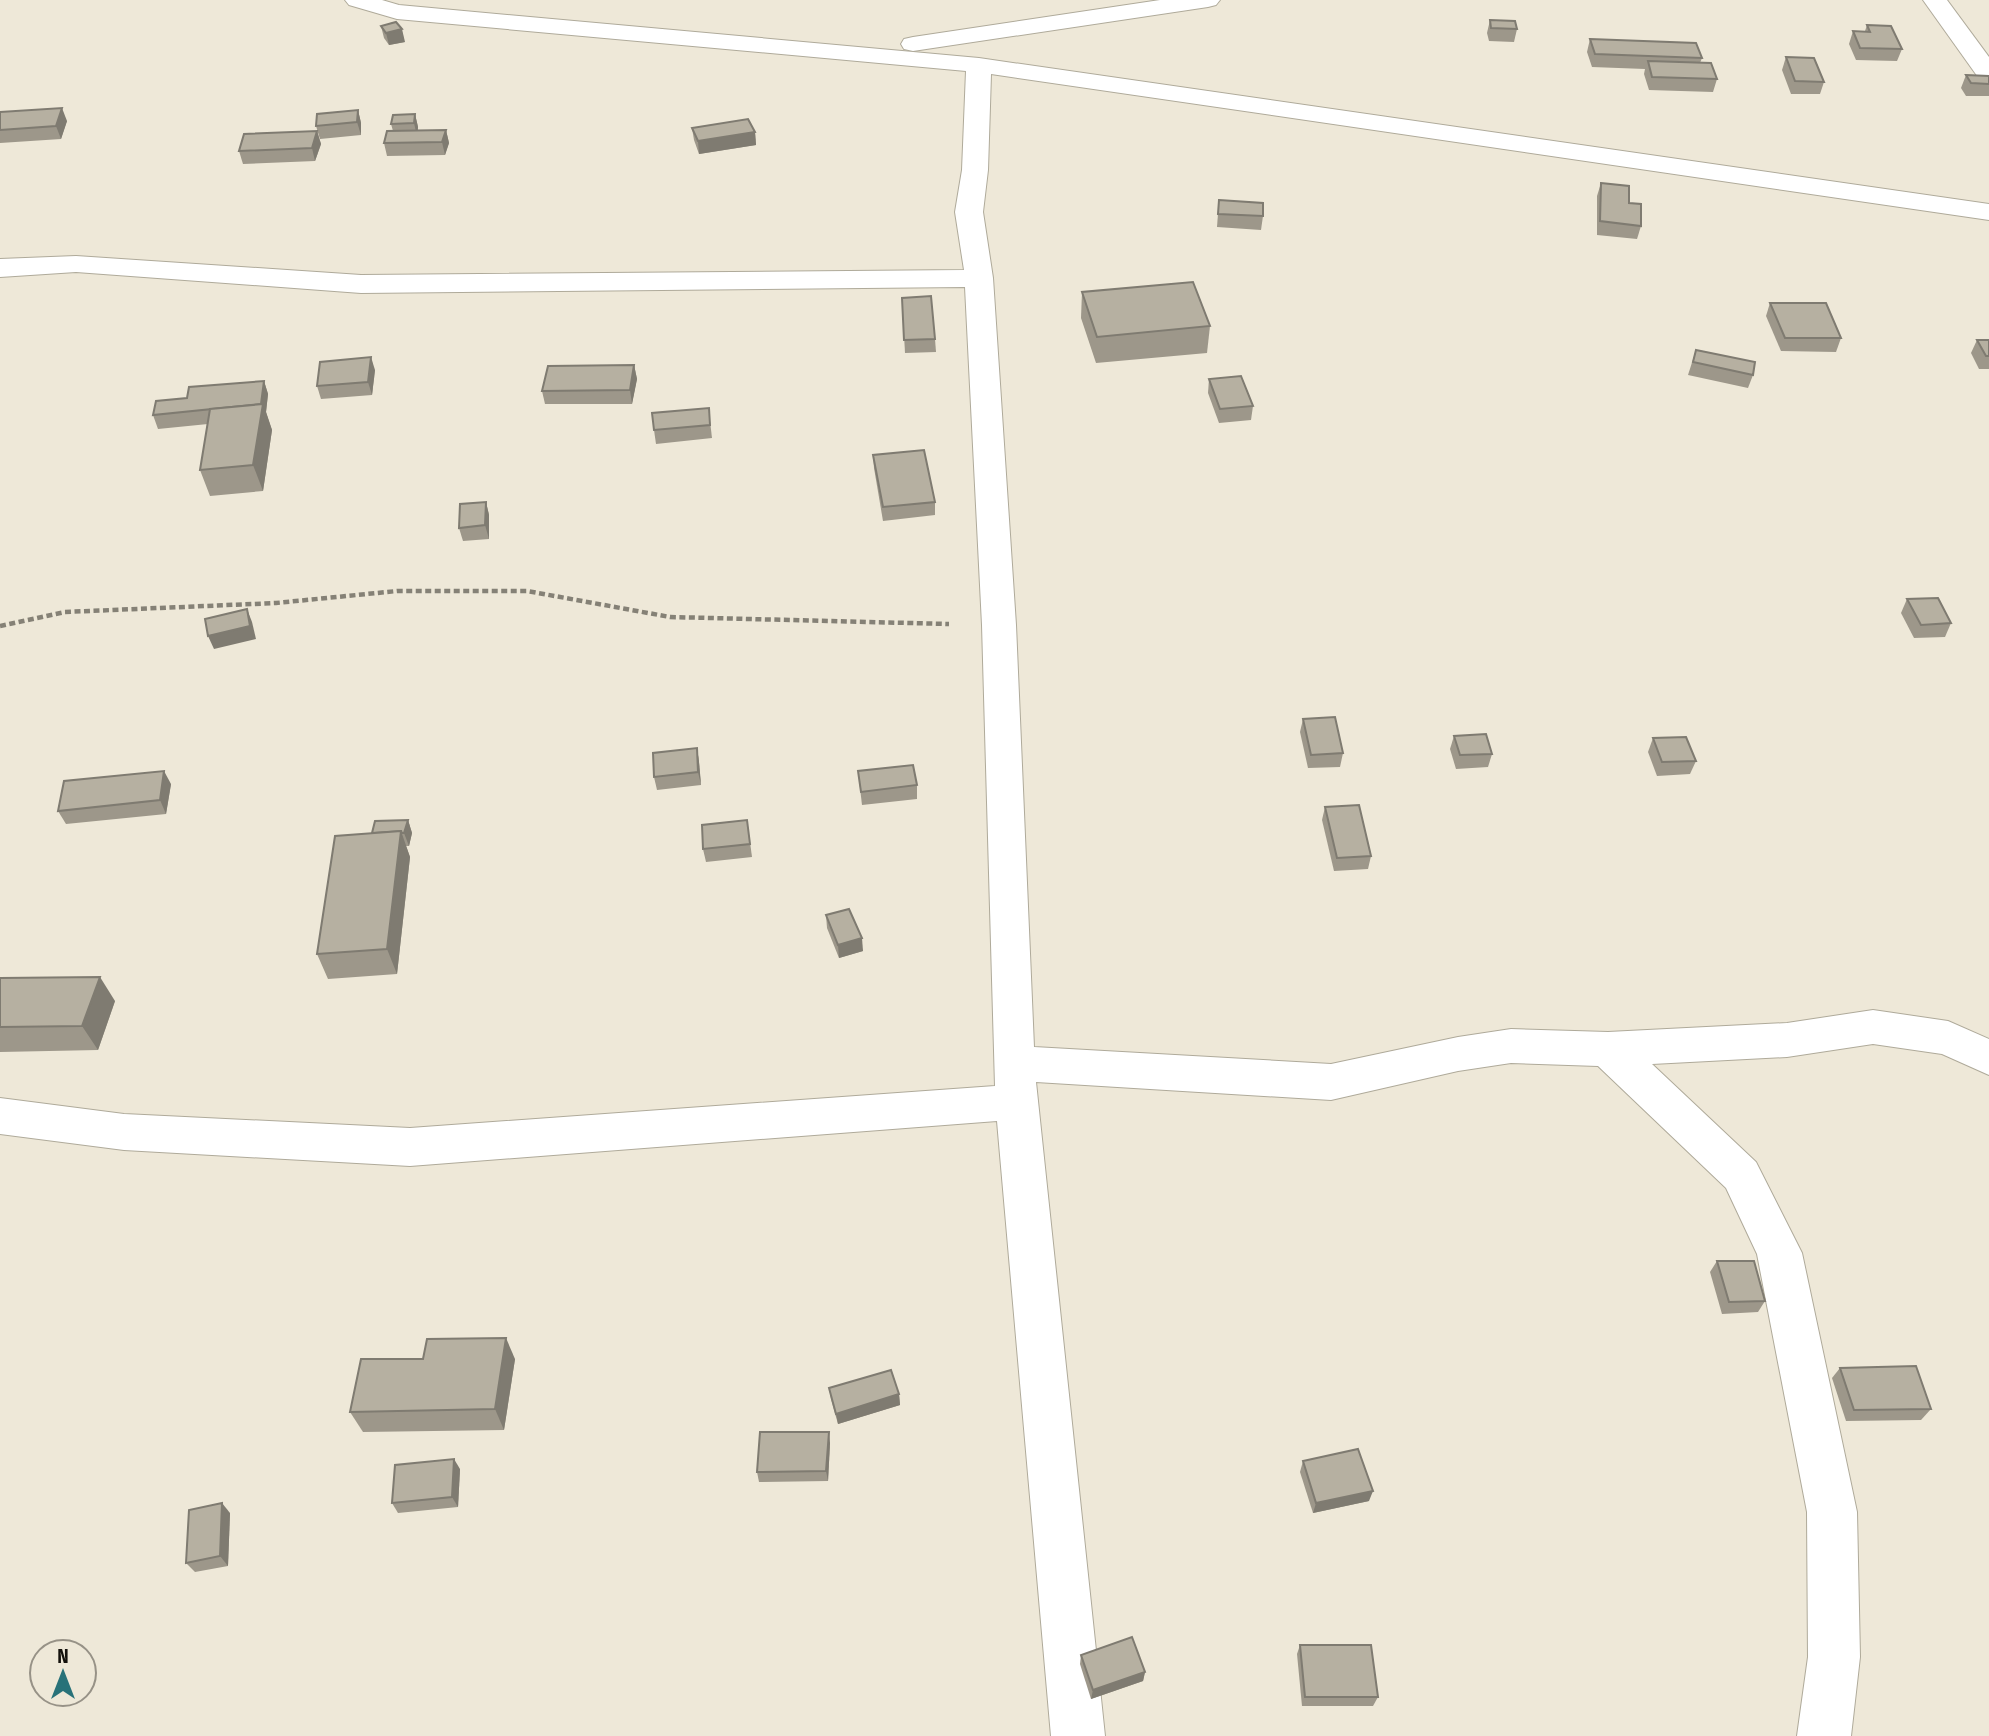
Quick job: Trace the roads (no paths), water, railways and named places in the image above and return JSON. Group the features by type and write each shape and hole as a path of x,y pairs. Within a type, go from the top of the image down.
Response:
{"street":[{"path":"357,0 397,12 979,65 1989,212"},
{"path":"849,53 1208,0"},
{"path":"1936,0 1989,75"},
{"path":"979,65 975,170 969,212 979,278 999,625 1015,1083 1078,1736"},
{"path":"0,268 76,264 361,284 979,278"},
{"path":"0,1116 124,1132 410,1147 1015,1083 1331,1082 1458,1054 1511,1046 1608,1049 1787,1040 1873,1027 1948,1038 1989,1058"},
{"path":"1608,1049 1741,1175 1779,1253 1832,1512 1834,1657 1824,1736"}]}
